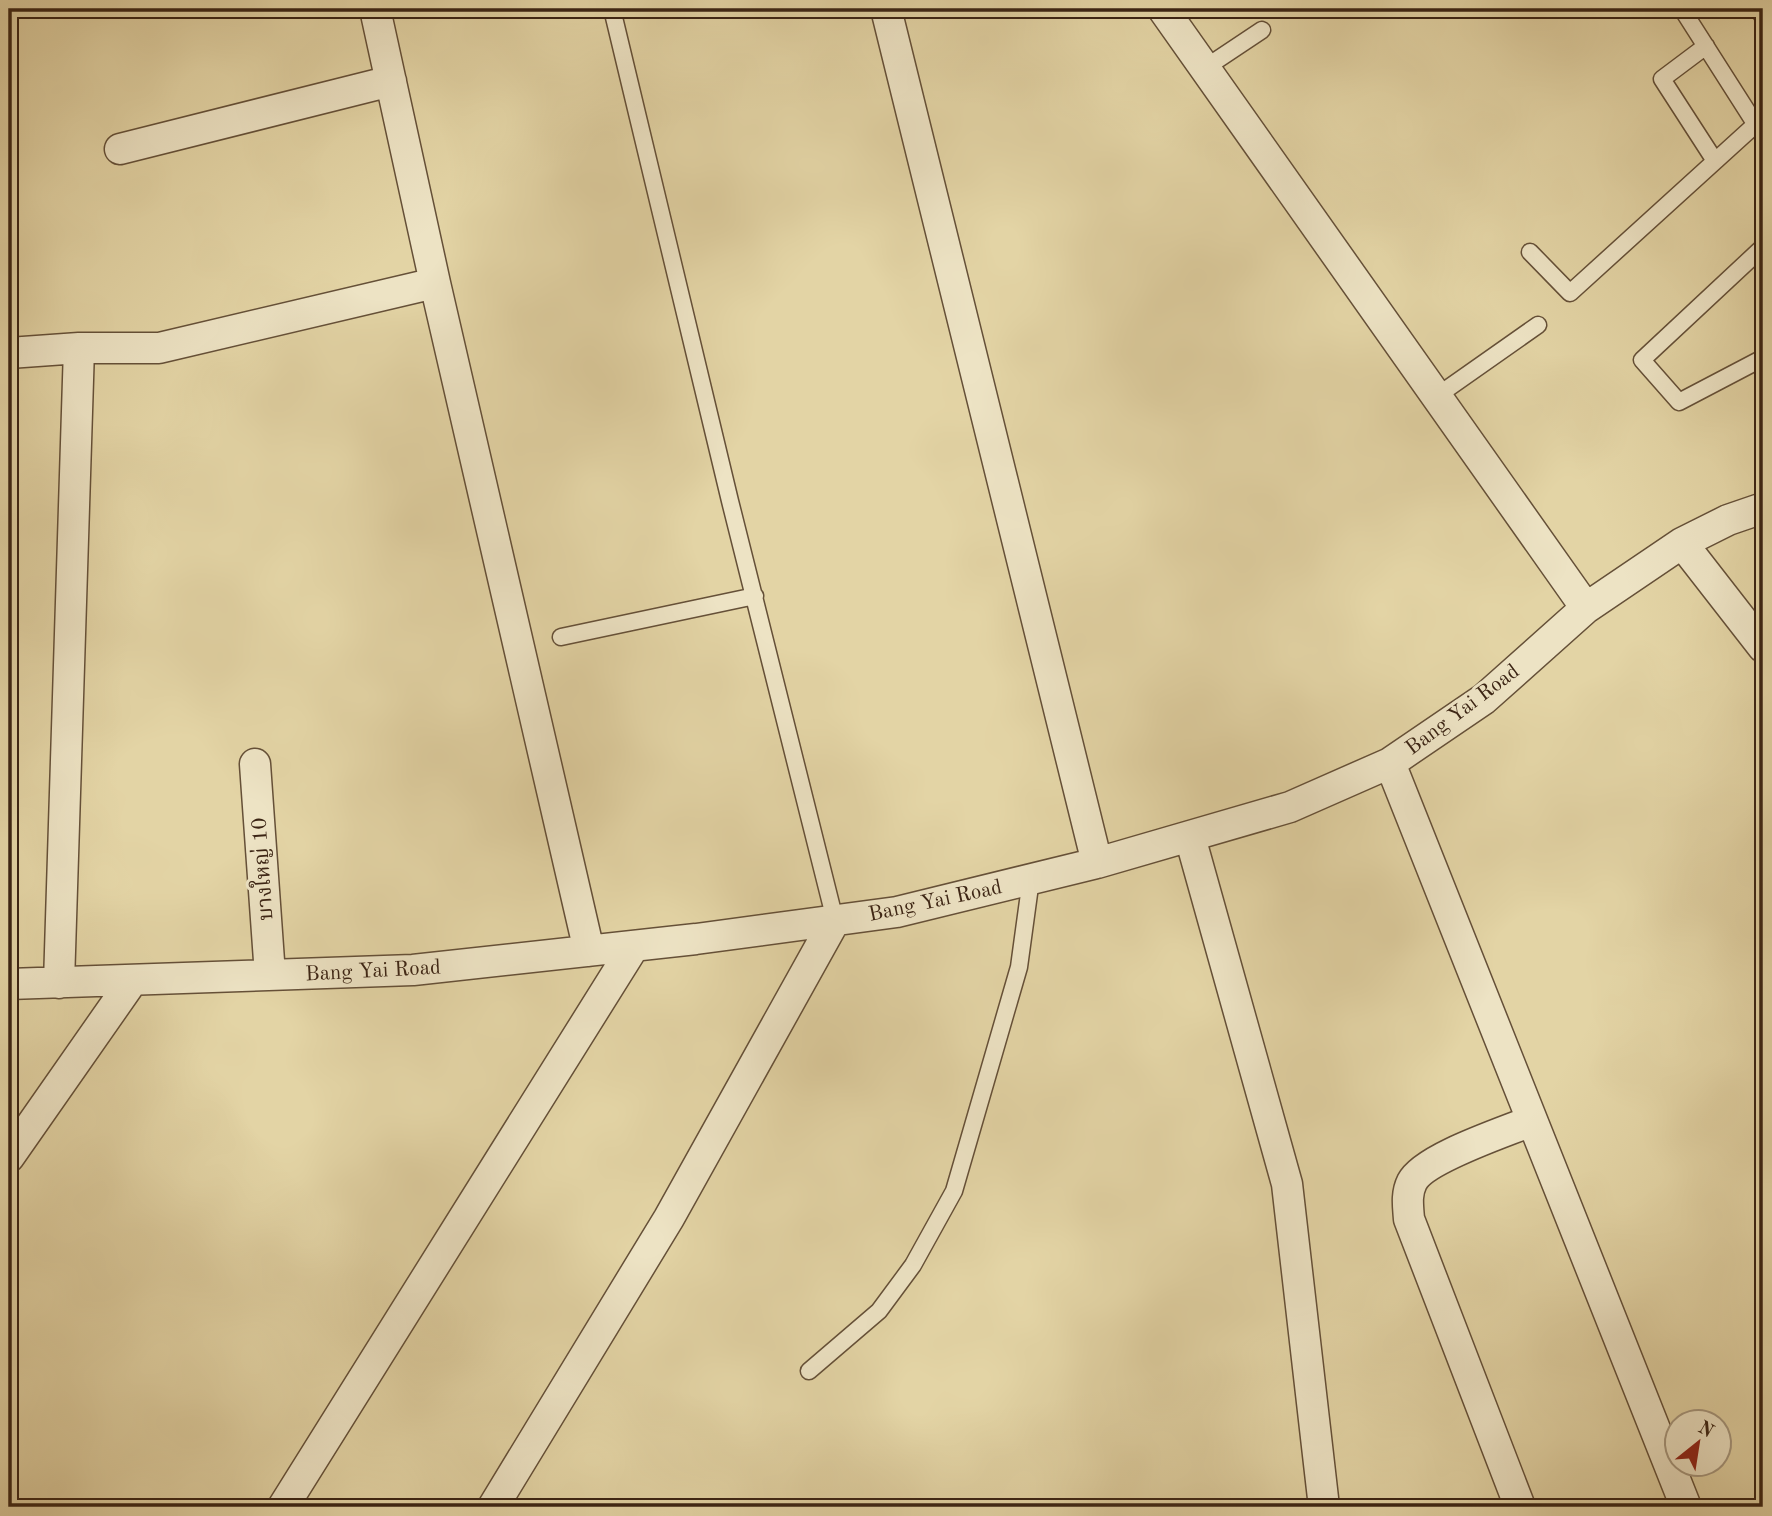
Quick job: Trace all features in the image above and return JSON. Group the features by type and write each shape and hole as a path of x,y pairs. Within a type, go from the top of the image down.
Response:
{"street":[{"path":"375,9 435,284 589,951"},
{"path":"886,9 1097,863"},
{"path":"1163,9 1586,608"},
{"path":"120,149 391,81"},
{"path":"9,353 79,348 159,348 435,284"},
{"path":"59,984 79,348"},
{"name":"Bang Yai Road","path":"9,984 413,970 634,946 897,912 1097,863 1290,807 1390,763 1484,699 1586,608 1682,543 1728,520 1763,508"},
{"path":"1682,543 1763,648"},
{"path":"1390,763 1686,1507"},
{"name":"บางใหญ่ 10","path":"255,764 270,975"},
{"path":"1190,837 1287,1184 1324,1507"},
{"path":"493,1507 669,1218 835,920"},
{"path":"283,1507 634,946"},
{"path":"9,1157 132,981"},
{"path":"1520,1507 1409,1219 1407,1197 1413,1180 1429,1164 1531,1121"}],"lane":[{"path":"612,9 809,825 835,920"},
{"path":"1530,252 1570,293 1715,161 1760,130 1682,9"},
{"path":"1758,9 1763,17"},
{"path":"1205,68 1262,30"},
{"path":"1706,46 1662,79 1715,161"},
{"path":"1760,257 1642,360 1679,402 1763,358"},
{"path":"1437,396 1538,325"},
{"path":"561,637 755,596"},
{"path":"809,1371 879,1311 913,1265 954,1191 1019,967 1031,879"}]}
